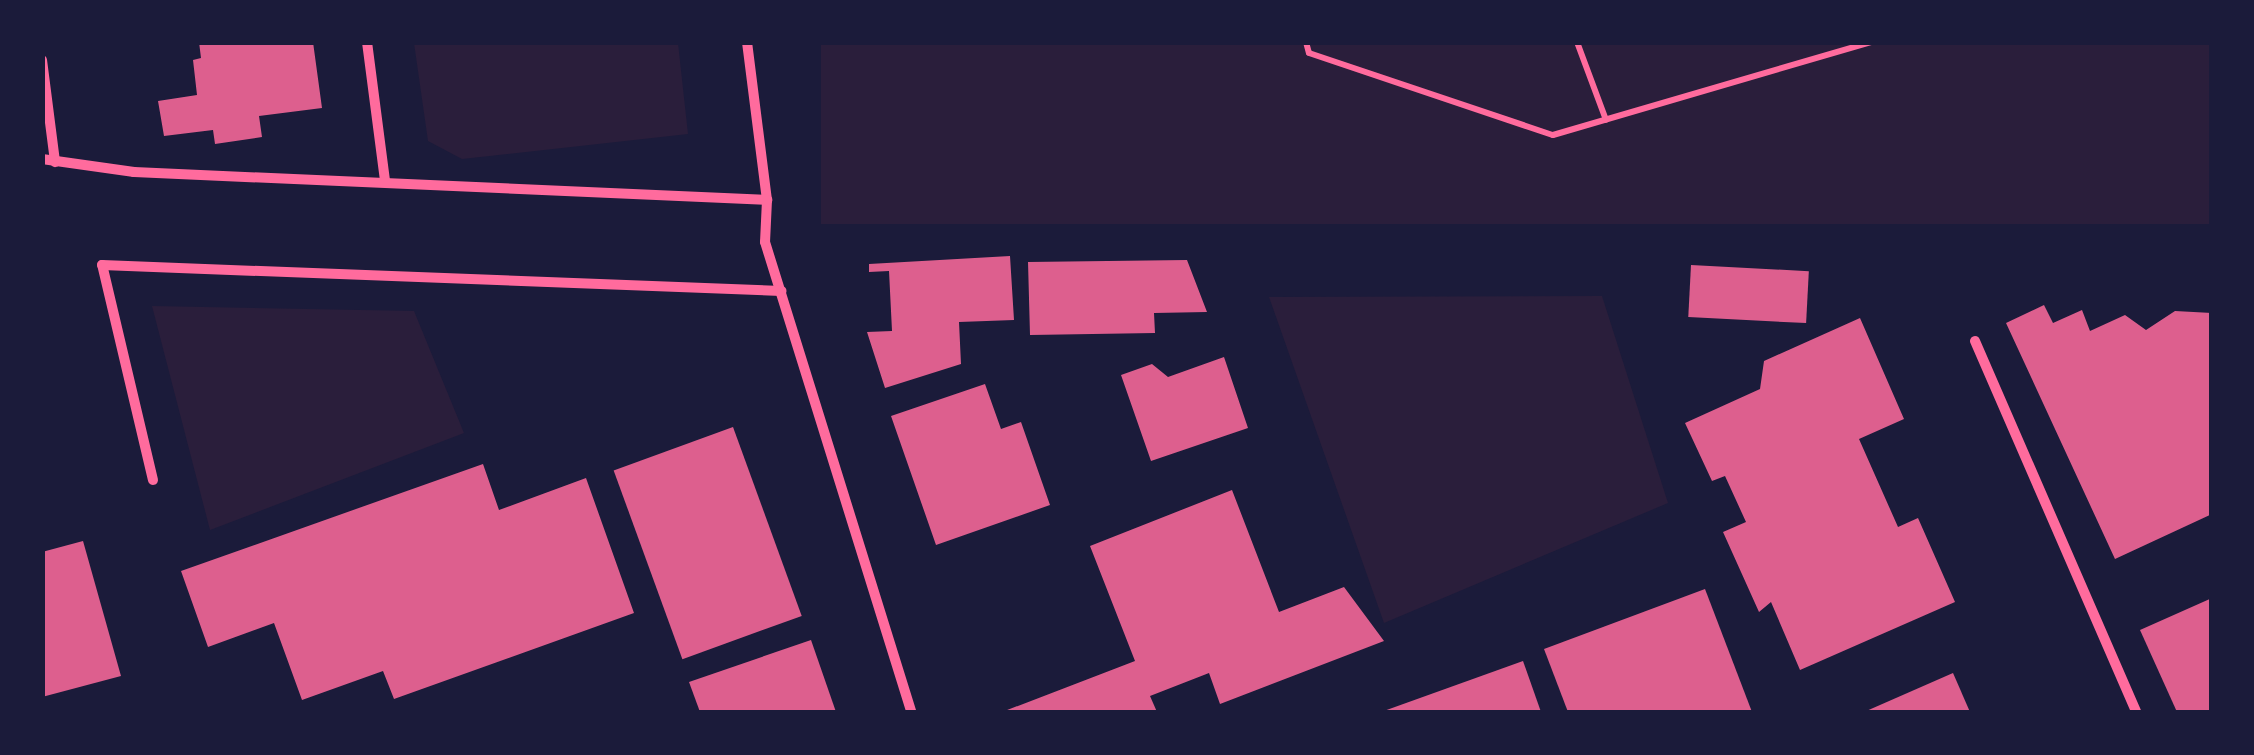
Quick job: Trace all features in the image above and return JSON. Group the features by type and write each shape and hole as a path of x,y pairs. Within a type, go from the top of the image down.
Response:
{"street":[{"path":"367,42 385,181"},
{"path":"747,42 767,200 765,242 912,712"},
{"path":"42,60 55,162"},
{"path":"42,159 134,172 767,200"},
{"path":"153,480 102,265 782,291"},
{"path":"1976,341 2136,712"}],"path":[{"path":"1306,42 1309,53 1554,135 1872,42"},
{"path":"1576,42 1606,120"}],"shaded area":[{"path":"414,43 678,43 688,134 462,159 428,141"},
{"path":"821,43 2211,43 2211,224 821,224"},
{"path":"1602,296 1668,503 1384,623 1269,297"},
{"path":"152,306 414,311 464,433 210,530"}],"building":[{"path":"199,42 313,42 322,108 259,116 262,137 215,144 213,130 164,136 158,101 197,95 193,60 201,58"},
{"path":"1010,256 1014,320 959,322 961,364 885,388 867,332 892,331 889,271 869,272 869,264"},
{"path":"1187,260 1207,312 1154,313 1155,333 1030,335 1028,262"},
{"path":"1691,265 1809,271 1806,323 1688,317"},
{"path":"2044,305 2053,323 2082,310 2090,331 2125,315 2146,330 2175,311 2212,313 2212,514 2115,559 2006,323"},
{"path":"1860,318 1904,419 1859,439 1898,527 1918,518 1955,602 1800,670 1771,602 1759,612 1723,532 1746,522 1725,476 1712,481 1685,423 1760,389 1764,361"},
{"path":"1224,357 1248,428 1151,461 1121,375 1152,364 1168,377"},
{"path":"985,384 1001,429 1021,422 1050,505 936,545 891,416"},
{"path":"733,427 802,616 682,659 614,470"},
{"path":"483,464 499,510 586,478 634,613 394,699 383,671 302,700 274,623 208,647 181,571"},
{"path":"1232,490 1279,612 1344,587 1384,641 1220,704 1209,673 1150,696 1157,712 1002,712 1135,661 1090,546"},
{"path":"83,541 121,676 42,697 42,552"},
{"path":"1705,589 1752,712 1568,712 1544,649"},
{"path":"2212,598 2212,712 2177,712 2140,630"},
{"path":"811,640 836,712 700,712 689,682"},
{"path":"1523,661 1541,712 1381,712"},
{"path":"1953,673 1970,712 1864,712"}]}
